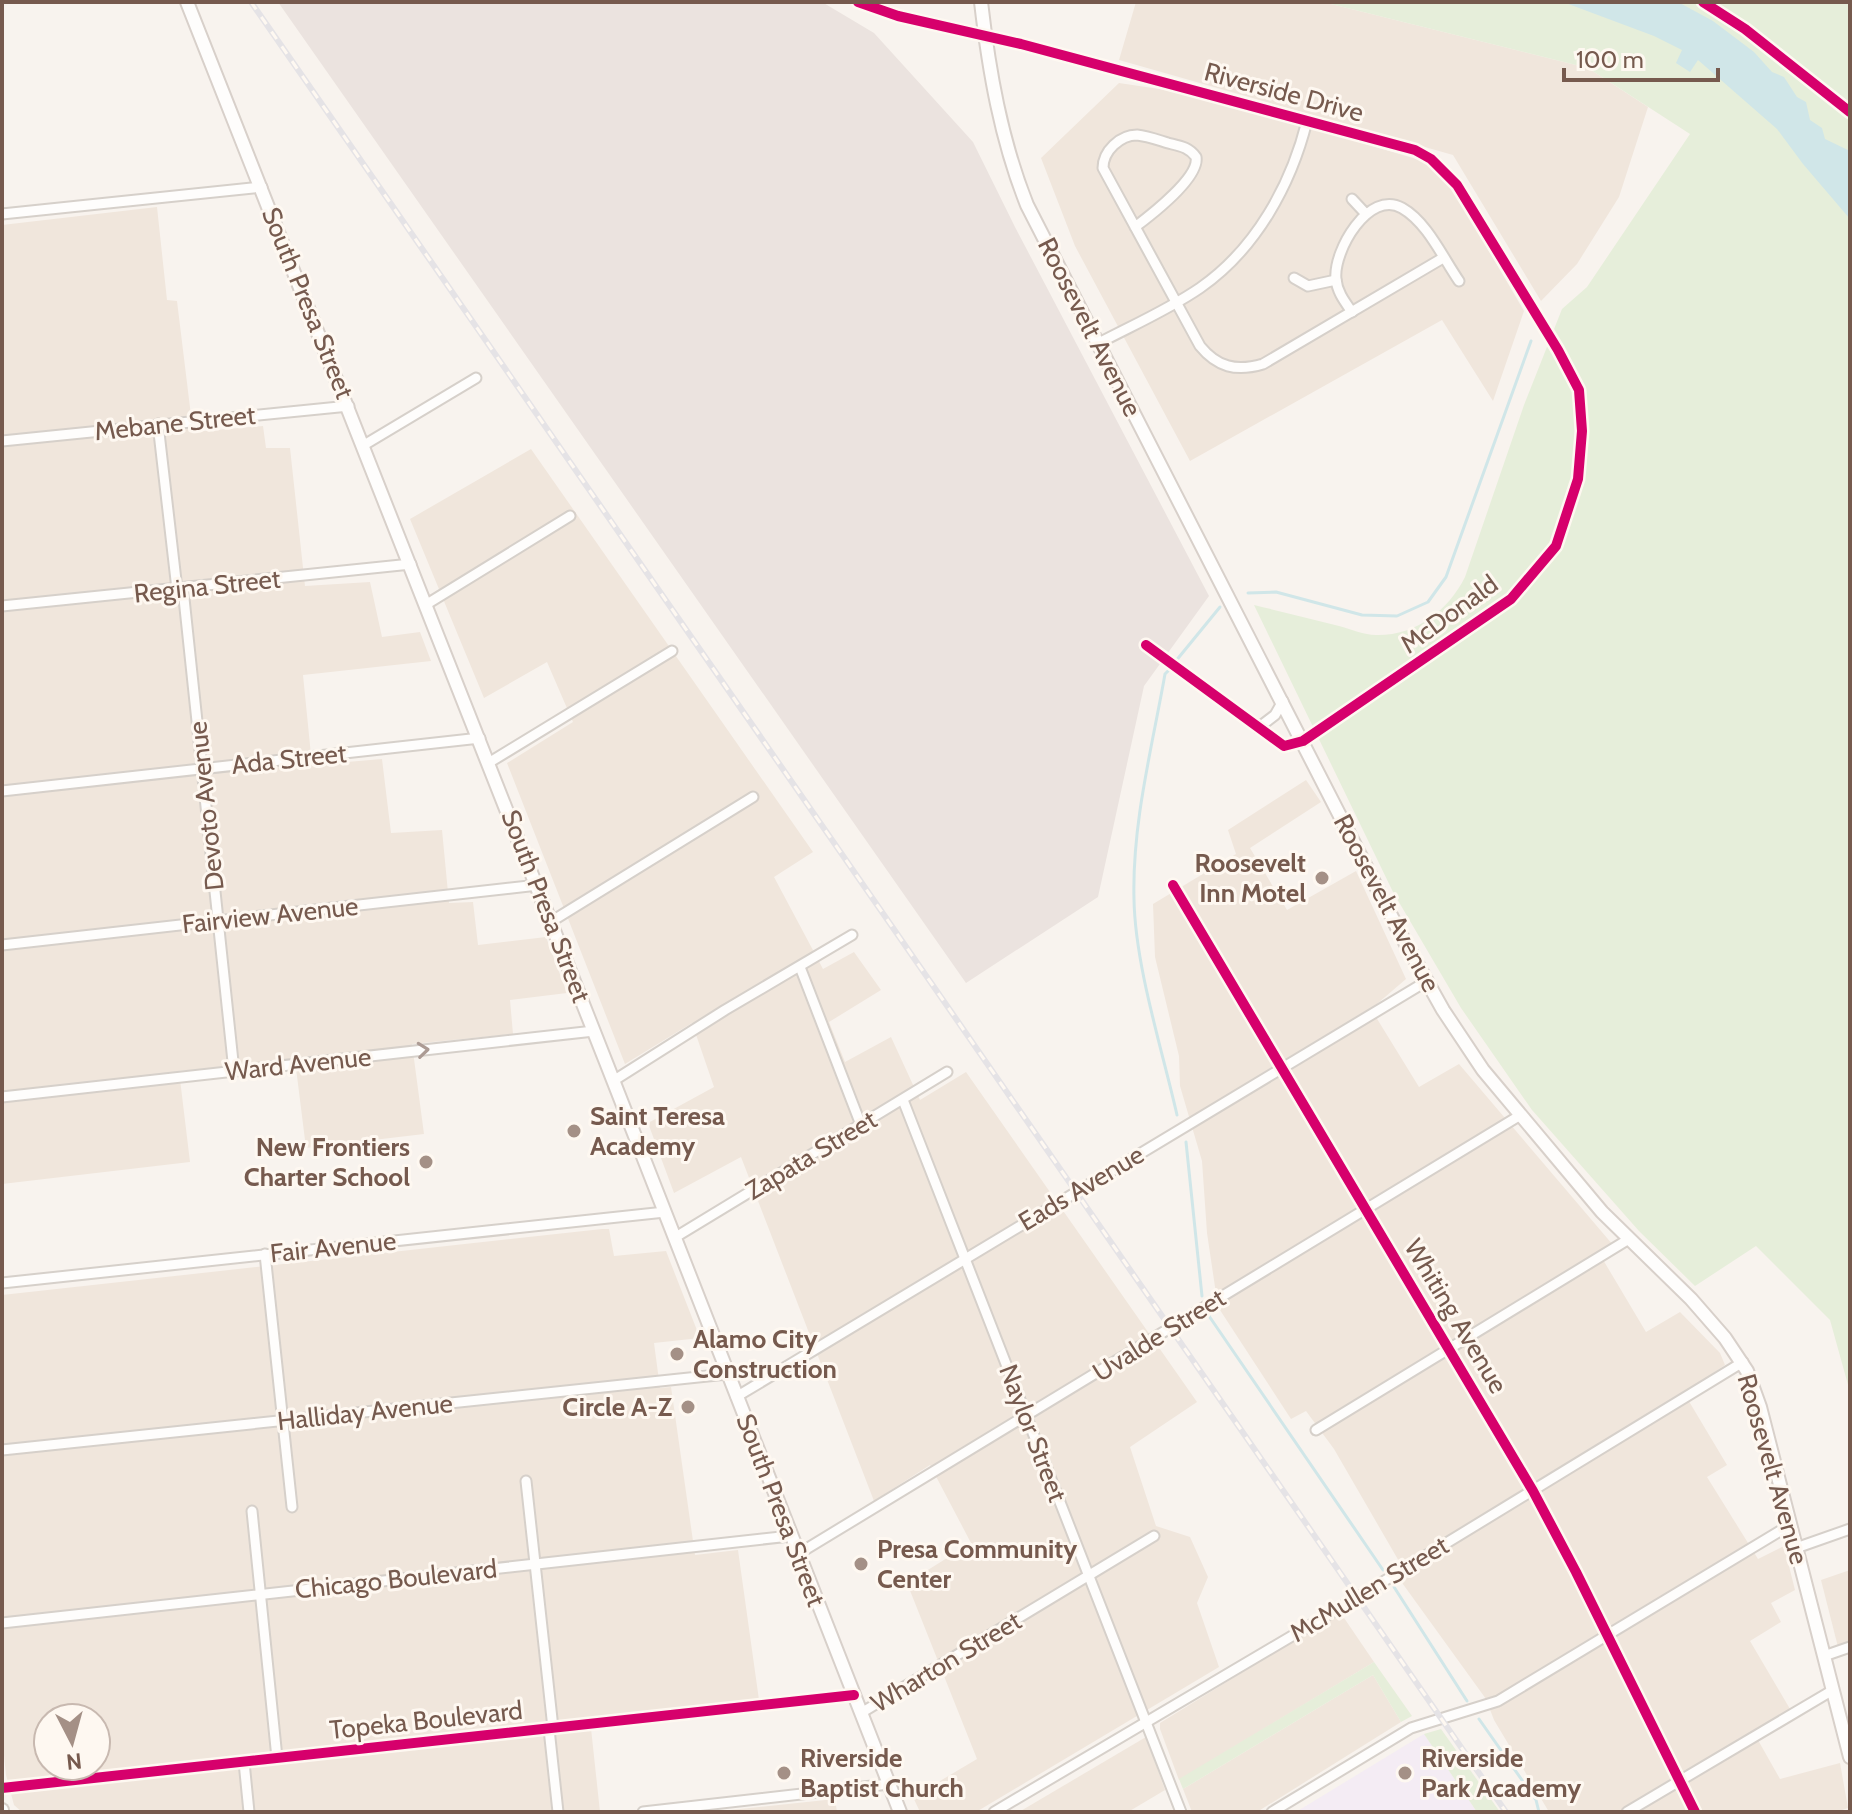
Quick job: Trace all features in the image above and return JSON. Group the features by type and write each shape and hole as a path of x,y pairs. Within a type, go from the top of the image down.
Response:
{"main road":[{"name":"South Presa Street","path":"187,2 490,762 900,1812"},
{"name":"Roosevelt Avenue","path":"981,2 1010,164 1027,205 1401,935 1461,1038 1519,1116 1602,1212 1691,1299 1743,1362 1760,1407 1850,1757"}],"street":[{"name":"Riverside Drive","path":"858,2 898,16 985,35 1415,150 1444,170 1463,193 1579,390"},
{"path":"1097,344 1200,288 1225,266 1267,216 1298,158 1307,121"},
{"path":"1135,227 1158,210 1184,183 1198,162 1189,149 1140,135 1131,136 1115,144 1107,153 1103,168 1135,227 1176,302 1206,356 1218,364 1240,369 1263,364 1443,258"},
{"path":"2,214 262,187"},
{"path":"1352,199 1366,214"},
{"path":"1352,312 1340,295 1336,280 1344,248 1366,214 1384,204 1404,209 1418,222 1459,281"},
{"path":"1294,278 1308,286 1336,280"},
{"path":"364,445 476,378"},
{"name":"McDonald","path":"1303,741 1511,599 1545,560 1556,546 1578,479 1583,419 1579,390"},
{"name":"Mebane Street","path":"2,441 349,406"},
{"name":"Devoto Avenue","path":"158,424 203,769 234,1071"},
{"path":"427,604 570,516"},
{"name":"Regina Street","path":"2,606 411,564"},
{"path":"1146,645 1284,746 1303,741"},
{"path":"490,762 672,651"},
{"path":"1258,728 1275,715 1283,701"},
{"name":"Ada Street","path":"2,791 480,738"},
{"path":"552,921 753,797"},
{"name":"Fairview Avenue","path":"2,945 538,885"},
{"name":"Whiting Avenue","path":"1173,885 1533,1491 1695,1812"},
{"path":"613,1081 852,935"},
{"path":"800,967 861,1125"},
{"name":"Eads Avenue","path":"736,1397 1427,981"},
{"name":"Ward Avenue","path":"2,1097 594,1031"},
{"name":"Zapata Street","path":"674,1238 947,1072"},
{"name":"Naylor Street","path":"903,1100 1181,1812"},
{"name":"Uvalde Street","path":"798,1554 1519,1116"},
{"name":"Fair Avenue","path":"2,1283 665,1212"},
{"path":"1316,1430 1629,1239"},
{"path":"265,1254 292,1507"},
{"name":"McMullen Street","path":"994,1812 1533,1491 1743,1362"},
{"name":"Halliday Avenue","path":"2,1450 727,1374"},
{"path":"526,1481 558,1812"},
{"path":"252,1511 277,1758"},
{"path":"1272,1812 1411,1728 1488,1706 1790,1525"},
{"path":"1796,1548 1850,1529"},
{"name":"Chicago Boulevard","path":"2,1623 790,1536"},
{"name":"Wharton Street","path":"861,1713 1154,1536"},
{"path":"1824,1656 1850,1647"},
{"path":"1627,1812 1833,1690"},
{"name":"Topeka Boulevard","path":"2,1788 854,1695"},
{"path":"244,1762 249,1812"},
{"path":"643,1812 889,1784"}],"shaded area":[{"path":"278,2 822,2 874,33 973,142 1209,596 1144,686 1098,897 966,983"},
{"path":"1136,2 1323,2 1588,68 1648,107 1619,197 1577,264 1541,301 1453,155 1119,60"},
{"path":"1563,2 1678,2 1713,21 1754,52 1772,72 1784,77 1797,97 1806,102 1810,120 1822,128 1825,139 1850,151 1850,219 1777,129 1698,60 1690,72 1676,63 1682,50 1654,36"},
{"path":"1119,83 1166,90 1342,137 1423,161 1439,172 1453,189 1524,311 1493,401 1442,320 1190,461 1075,246 1041,158"},
{"path":"157,207 167,300 177,301 193,432 263,426 266,448 290,448 305,586 370,582 382,637 420,632 431,661 303,675 312,765 382,759 391,833 442,830 449,903 473,902 478,945 546,937 567,993 510,1000 513,1034 412,1044 424,1134 306,1148 295,1060 179,1071 190,1162 2,1184 2,225"},
{"path":"531,449 813,852 774,877 823,969 854,952 881,990 829,1022 845,1062 891,1037 920,1100 966,1072 1197,1402 1130,1447 1156,1526 1190,1537 1208,1577 1197,1603 1219,1667 976,1812 920,1812 913,1797 977,1759 907,1583 971,1543 930,1465 874,1501 741,1157 674,1193 648,1123 714,1087 692,1023 625,1064 507,763 573,722 547,662 484,698 410,519"},
{"path":"1306,780 1321,802 1250,848 1287,910 1356,871 1406,979 1371,1009 1419,1087 1459,1064 1613,1245 1599,1253 1646,1332 1680,1312 1720,1353 1725,1365 1684,1393 1727,1465 1707,1477 1758,1559 1784,1546 1795,1590 1771,1603 1781,1622 1750,1641 1790,1709 1754,1733 1780,1779 1840,1763 1848,1808 1836,1812 1549,1812 1494,1720 1486,1699 1400,1580 1400,1563 1334,1449 1306,1411 1291,1419 1218,1307 1207,1233 1202,1161 1180,1086 1179,1056 1155,957 1153,904 1236,854 1228,830"},
{"path":"602,1229 609,1229 614,1256 666,1251 700,1338 654,1343 660,1388 671,1387 695,1555 738,1550 759,1700 590,1719 600,1812 22,1812 14,1805 6,1775 2,1736 2,1295"},
{"path":"1850,1570 1850,1643 1838,1647 1821,1580"},
{"path":"1340,1612 1374,1662 1179,1780 1160,1723"},
{"path":"1373,1675 1401,1722 1257,1812 1192,1812 1183,1789"},
{"name":"Riverside Park Academy","path":"1424,1734 1477,1812 1296,1812"},
{"path":"1146,1737 1165,1790 1128,1812 1019,1812"},
{"path":"835,1799 837,1812 711,1812"}],"green space":[{"path":"1323,2 1850,2 1850,1392 1830,1320 1756,1246 1695,1286 1639,1231 1532,1110 1461,1008 1393,892 1254,605 1376,635 1404,631 1440,611 1465,577 1524,405 1562,309 1587,287 1690,134 1588,68"},
{"path":"1374,1662 1412,1716 1401,1722 1373,1675 1183,1789 1179,1779"},
{"path":"1441,1729 1500,1812 1477,1812 1424,1734"}],"waterway":[{"path":"1248,593 1276,592 1362,615 1397,616 1428,602 1446,577 1531,341"},
{"path":"1175,662 1220,607"},
{"path":"1171,668 1165,674 1144,786 1136,842 1134,899 1144,979 1177,1115"},
{"path":"1186,1142 1202,1296"},
{"path":"1209,1316 1383,1570"},
{"path":"1394,1587 1467,1701"},
{"path":"1479,1719 1536,1800 1539,1812"}],"railway":[{"path":"251,2 1506,1812"}],"cycle path":[{"path":"858,2 898,16 1021,44 1415,150 1431,159 1457,185 1558,350 1579,390 1582,431 1578,479 1556,546 1511,599 1303,741 1284,746 1146,645"},
{"path":"1703,2 1745,29 1850,112"},
{"path":"1173,885 1533,1491 1695,1812"},
{"path":"2,1788 854,1695"}],"place":[{"name":"Roosevelt Inn Motel","path":"1322,878"},
{"name":"Saint Teresa Academy","path":"574,1131"},
{"name":"New Frontiers Charter School","path":"426,1162"},
{"name":"Alamo City Construction","path":"677,1354"},
{"name":"Circle A-Z","path":"688,1407"},
{"name":"Presa Community Center","path":"861,1564"},
{"name":"Riverside Baptist Church","path":"784,1773"},
{"name":"Riverside Park Academy","path":"1405,1773"}]}
